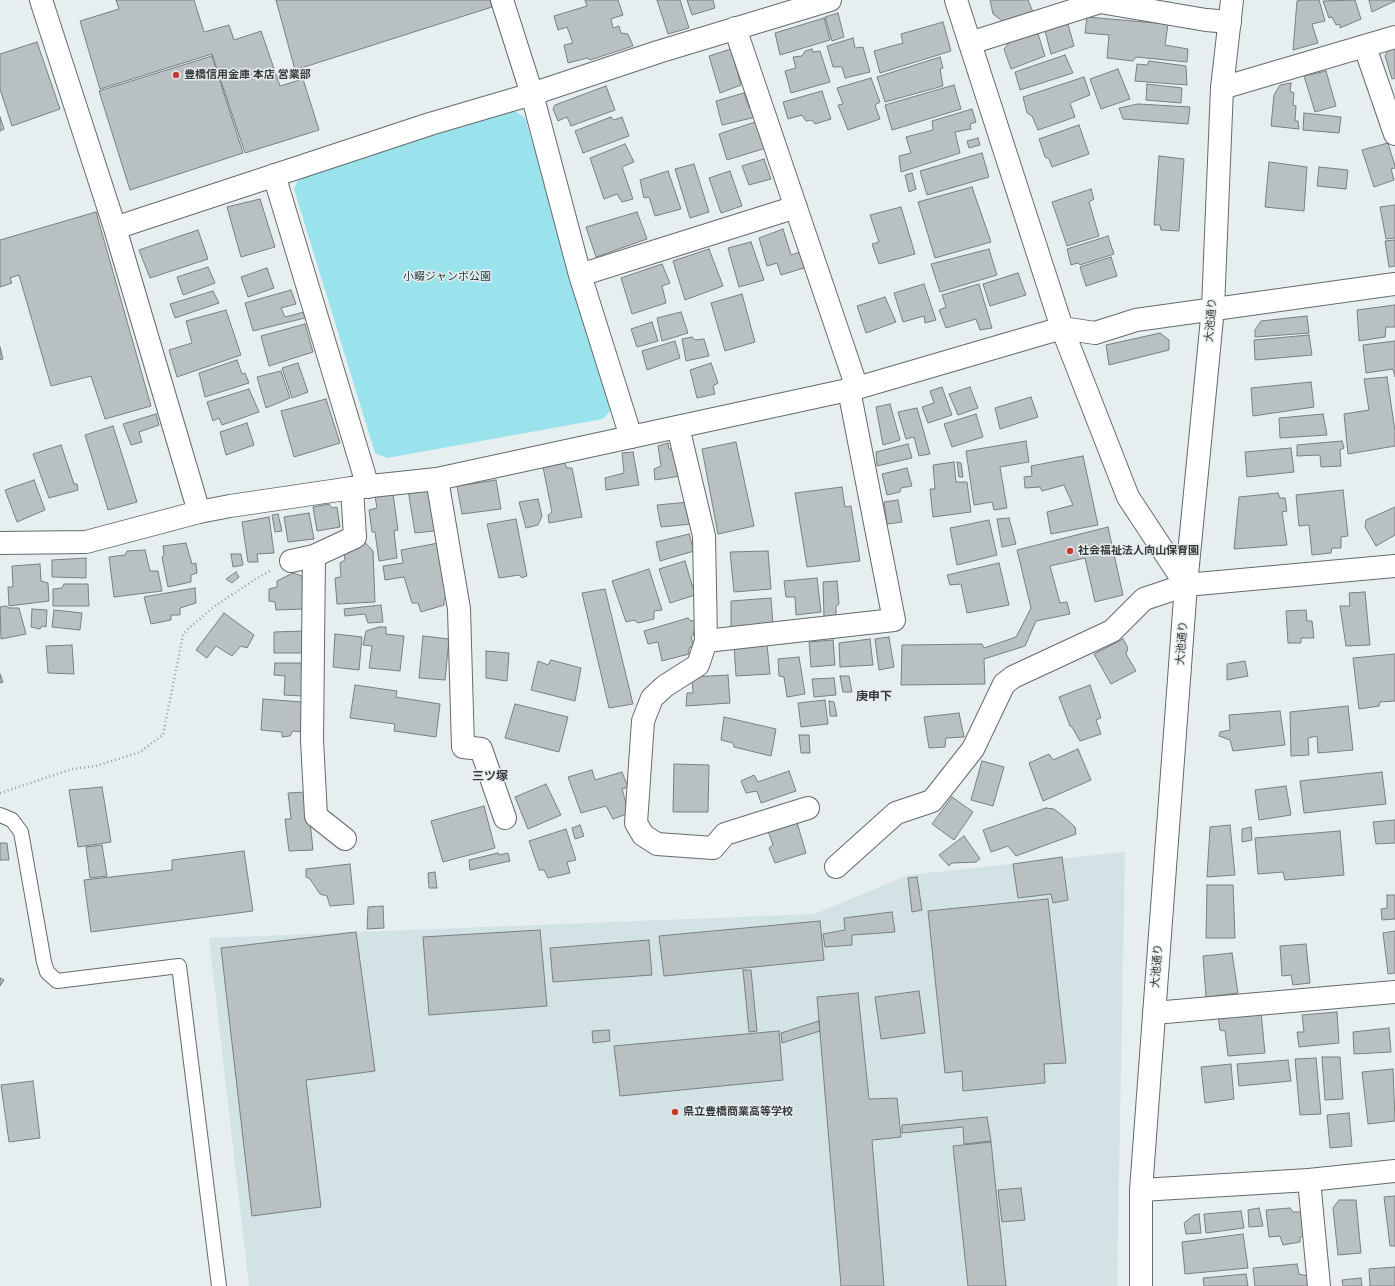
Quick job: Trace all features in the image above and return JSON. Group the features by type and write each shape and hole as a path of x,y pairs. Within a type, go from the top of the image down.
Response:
{"street":[{"path":"41,0 115,228 199,512"},
{"path":"502,0 532,94 580,275 631,437"},
{"path":"115,228 430,124 532,94 658,52 830,0"},
{"path":"956,0 1062,328 1128,497 1186,585"},
{"name":"大池通り","path":"1141,1286 1141,1190 1186,585 1213,308 1222,88 1232,0"},
{"path":"970,43 1100,2 1206,20 1230,22"},
{"path":"706,641 894,620 853,389 796,207 735,28"},
{"path":"1222,88 1395,37"},
{"path":"1366,46 1395,134"},
{"path":"274,175 360,487 355,537 314,556 291,561"},
{"path":"580,275 796,207"},
{"path":"0,543 86,542 199,512 360,487 437,479 853,389 1062,328 1095,333 1136,320 1213,308 1395,284"},
{"path":"678,427 704,536 706,641 698,665 665,686 652,698 643,721 636,823 642,835 657,844 713,848 725,834 808,808"},
{"path":"437,479 459,609 464,748 480,749 506,818"},
{"path":"314,556 312,740 316,816 345,838"},
{"path":"836,867 896,813 932,801 973,749 1004,684 1013,677 1112,631 1144,599 1186,585 1395,566"},
{"path":"1154,1013 1395,992"},
{"path":"1141,1190 1309,1180 1395,1171"},
{"path":"1309,1180 1319,1286"}],"lane":[{"path":"0,815 12,820 21,832 44,962 47,972 57,981 179,966 219,1286"}],"path":[{"path":"0,794 72,769 96,766 140,752 163,735 183,635 215,606 254,580 291,561"}],"shaded area":[{"name":"県立豊橋商業高等学校","path":"1125,852 1117,1286 249,1286 209,938 815,914 908,875"}],"green space":[{"name":"小畷ジャンボ公園","path":"515,111 525,118 613,408 603,419 387,458 375,453 294,189 300,175"}],"building":[{"path":"116,0 194,0 204,32 229,25 234,40 261,31 280,86 303,79 319,130 245,153 212,54 100,89 80,21 119,9"},
{"path":"276,0 490,0 492,7 295,70"},
{"path":"585,0 618,0 623,15 611,19 613,28 619,26 621,33 628,34 633,46 590,60 587,58 568,63 564,45 573,43 567,27 558,30 554,16 587,6"},
{"path":"657,0 680,0 689,28 668,34"},
{"path":"687,0 713,0 715,8 692,15"},
{"path":"990,0 1028,0 1033,12 1002,21 993,14"},
{"path":"1319,0 1325,21 1312,24 1318,43 1293,50 1297,1"},
{"path":"1355,0 1361,19 1340,28 1340,24 1336,25 1332,17 1329,18 1323,1"},
{"path":"1369,0 1395,0 1395,1 1372,12"},
{"path":"838,13 844,37 832,41 825,17"},
{"path":"1087,17 1168,24 1165,45 1188,49 1187,62 1136,57 1133,61 1107,58 1109,35 1085,33"},
{"path":"824,18 830,40 780,55 775,33"},
{"path":"943,22 951,51 880,73 874,51 903,43 901,34"},
{"path":"1068,24 1074,46 1051,54 1045,31"},
{"path":"1038,34 1045,56 1011,69 1004,49 1012,39"},
{"path":"853,38 855,48 863,47 870,72 845,78 842,67 833,67 827,46"},
{"path":"37,42 60,109 12,126 0,89 0,54"},
{"path":"1395,46 1395,78 1392,79 1385,56 1389,48"},
{"path":"731,49 741,85 720,93 709,56"},
{"path":"812,49 813,52 820,51 830,82 791,93 785,71 796,68 793,57 802,56 805,51"},
{"path":"1065,55 1073,73 1020,90 1015,72"},
{"path":"212,56 243,153 130,190 99,91"},
{"path":"940,57 943,68 940,69 943,86 885,102 877,77"},
{"path":"1149,61 1186,66 1187,85 1135,81 1137,64 1147,65"},
{"path":"1118,69 1130,99 1101,109 1090,79"},
{"path":"1326,71 1336,106 1315,112 1304,76"},
{"path":"1084,77 1090,95 1070,103 1075,117 1038,130 1032,116 1027,113 1023,97"},
{"path":"871,78 880,102 875,105 880,119 848,130 838,105 843,104 837,88"},
{"path":"1291,83 1290,91 1294,93 1293,105 1296,106 1295,121 1298,121 1299,129 1271,126 1274,95 1280,85"},
{"path":"1147,84 1182,88 1181,103 1146,100"},
{"path":"954,85 961,109 892,130 885,105"},
{"path":"606,86 615,110 571,126 567,117 558,121 553,109 555,105"},
{"path":"822,91 831,119 815,124 812,120 806,121 802,115 788,119 783,102"},
{"path":"744,93 749,107 755,107 756,117 722,125 716,101"},
{"path":"1138,104 1190,107 1188,124 1123,119 1119,108"},
{"path":"972,109 976,122 970,124 971,129 955,132 960,153 901,172 899,156 911,153 906,137 933,130 932,121"},
{"path":"1304,113 1341,117 1339,133 1303,130"},
{"path":"0,117 4,129 0,131"},
{"path":"611,117 614,120 622,117 629,136 583,153 575,131"},
{"path":"758,121 766,148 727,160 719,134"},
{"path":"1079,125 1089,154 1052,167 1049,159 1045,157 1039,139"},
{"path":"978,138 980,145 969,148 967,141"},
{"path":"1388,143 1395,166 1395,168 1391,169 1394,180 1374,187 1362,150"},
{"path":"625,144 634,162 622,167 633,199 622,202 617,194 604,199 590,158"},
{"path":"982,153 989,177 927,195 920,171"},
{"path":"1159,156 1184,159 1179,231 1161,230 1160,225 1154,225"},
{"path":"764,159 771,179 749,185 742,166"},
{"path":"1269,162 1307,167 1304,211 1265,207"},
{"path":"694,164 709,212 690,218 675,169"},
{"path":"1319,167 1348,170 1346,189 1317,186"},
{"path":"668,171 681,209 655,216 649,197 644,198 640,180"},
{"path":"730,171 742,206 721,213 709,178"},
{"path":"912,173 916,189 909,192 905,175"},
{"path":"972,187 991,242 935,258 918,202"},
{"path":"1091,189 1094,199 1089,202 1099,236 1067,246 1052,202"},
{"path":"260,199 275,247 241,257 227,207"},
{"path":"1395,205 1395,238 1386,239 1380,207"},
{"path":"901,207 915,254 879,264 872,244 879,242 870,215"},
{"path":"96,212 151,406 105,419 91,376 51,386 19,275 10,278 12,283 0,287 0,240"},
{"path":"637,212 647,239 596,257 586,227"},
{"path":"783,229 791,255 800,252 804,268 781,275 777,263 767,266 759,238"},
{"path":"198,230 208,259 150,278 139,250"},
{"path":"1108,236 1114,254 1080,265 1078,263 1071,265 1067,249"},
{"path":"1395,240 1395,266 1389,267 1385,241"},
{"path":"751,242 764,280 739,287 728,248"},
{"path":"709,249 723,286 685,300 673,261"},
{"path":"989,249 997,275 940,292 931,264"},
{"path":"1111,257 1117,276 1086,286 1080,267"},
{"path":"662,264 670,283 662,286 666,303 632,314 621,278"},
{"path":"208,267 215,283 183,295 177,277"},
{"path":"267,268 274,288 248,297 241,277"},
{"path":"1018,273 1026,295 990,306 983,284"},
{"path":"924,284 936,320 925,323 924,316 903,322 894,293"},
{"path":"979,284 992,328 980,330 976,319 946,328 939,310 946,307 942,295"},
{"path":"291,290 296,304 281,308 285,317 304,312 305,318 253,331 245,303"},
{"path":"213,291 219,303 175,318 170,304"},
{"path":"742,294 755,342 725,351 711,303"},
{"path":"885,297 896,322 866,333 857,306"},
{"path":"1395,305 1395,327 1386,327 1385,337 1359,341 1357,310"},
{"path":"226,310 241,355 177,377 169,350 192,343 186,321"},
{"path":"681,312 688,333 662,341 657,318"},
{"path":"1307,316 1309,333 1255,337 1255,330 1261,321"},
{"path":"652,322 658,341 637,347 631,329"},
{"path":"305,324 313,352 269,366 261,336"},
{"path":"1160,333 1169,340 1169,350 1109,365 1106,345"},
{"path":"1309,335 1312,355 1255,360 1254,340"},
{"path":"692,337 695,340 704,339 709,356 686,361 682,339"},
{"path":"675,341 680,358 647,370 642,351"},
{"path":"1395,341 1395,377 1393,369 1366,373 1363,345"},
{"path":"0,347 3,359 0,360"},
{"path":"237,360 242,374 245,373 249,383 205,397 199,373"},
{"path":"298,363 308,392 292,398 282,368"},
{"path":"711,363 718,383 713,386 715,394 697,398 690,370"},
{"path":"281,371 290,398 266,408 257,377"},
{"path":"1387,377 1395,431 1395,446 1348,454 1344,414 1369,410 1364,379"},
{"path":"1311,382 1314,407 1253,416 1251,388"},
{"path":"942,387 952,415 928,423 922,407 934,403 930,391"},
{"path":"970,387 978,408 958,415 949,394"},
{"path":"249,389 259,412 222,425 219,418 213,421 207,402"},
{"path":"1031,397 1038,417 1000,429 995,408"},
{"path":"326,399 340,443 294,457 281,411"},
{"path":"890,404 900,440 883,445 876,407"},
{"path":"917,408 930,454 919,456 914,437 906,439 898,412"},
{"path":"156,414 159,425 139,432 142,442 131,445 123,424"},
{"path":"976,414 983,437 952,447 944,424"},
{"path":"1323,414 1327,435 1280,438 1279,418"},
{"path":"247,423 254,445 226,455 220,432"},
{"path":"113,426 137,502 108,510 85,435"},
{"path":"1026,441 1029,462 1000,467 1007,508 994,510 992,502 974,505 966,451"},
{"path":"1342,441 1344,448 1340,450 1341,466 1321,467 1320,455 1297,456 1297,445"},
{"path":"736,442 754,526 718,534 702,449"},
{"path":"668,443 669,449 676,449 681,476 655,480 654,469 661,466 658,446"},
{"path":"908,444 912,458 877,466 876,452"},
{"path":"61,445 74,484 77,484 78,490 49,498 33,454"},
{"path":"1291,448 1294,472 1247,477 1245,452"},
{"path":"633,452 639,485 606,490 605,478 624,473 622,453"},
{"path":"1083,456 1098,525 1051,534 1047,512 1073,505 1064,485 1042,491 1040,487 1025,488 1024,477 1032,476 1031,466"},
{"path":"564,462 567,468 572,468 582,517 549,523 548,515 552,512 543,467"},
{"path":"954,462 956,482 967,482 971,512 933,517 930,489 935,489 933,465"},
{"path":"957,462 961,463 963,477 959,477"},
{"path":"907,468 912,486 901,488 900,492 887,495 882,474"},
{"path":"34,480 45,510 17,522 5,490"},
{"path":"496,480 501,509 462,514 457,486"},
{"path":"435,484 443,530 415,533 408,490"},
{"path":"842,487 845,507 851,506 860,561 807,567 795,493"},
{"path":"1343,490 1348,536 1341,537 1341,548 1332,548 1331,553 1312,555 1309,525 1299,526 1296,495"},
{"path":"1278,493 1280,498 1285,498 1287,511 1282,512 1287,545 1234,549 1239,497"},
{"path":"393,494 398,530 394,531 397,558 379,561 375,532 372,532 369,510 377,508 375,496"},
{"path":"538,499 542,516 538,525 526,528 519,502"},
{"path":"898,500 902,522 887,524 884,502"},
{"path":"689,502 692,524 661,527 657,505"},
{"path":"329,504 332,508 337,507 340,527 317,531 313,507"},
{"path":"1395,507 1395,535 1376,546 1365,527 1366,520"},
{"path":"309,513 314,539 288,542 284,517"},
{"path":"278,514 282,531 275,532 272,515"},
{"path":"269,517 274,553 257,554 258,562 248,562 242,522"},
{"path":"1009,518 1016,544 1002,547 997,519"},
{"path":"516,519 527,576 522,578 519,575 499,578 487,524"},
{"path":"989,520 997,555 957,565 950,528"},
{"path":"1108,527 1123,595 1095,602 1085,558 1050,566 1060,603 1067,602 1070,614 1036,621 1025,646 984,659 985,684 901,685 902,645 982,644 984,648 1016,637 1031,608 1017,550"},
{"path":"689,534 694,551 660,561 656,542"},
{"path":"362,539 373,551 375,602 337,604 335,578 341,577 340,563 345,560 344,553"},
{"path":"444,542 439,557 448,597 444,599 444,605 421,612 418,603 412,603 404,577 385,580 383,566 403,563 401,550"},
{"path":"186,543 192,564 196,563 197,573 191,575 191,582 168,587 162,557 164,555 163,546"},
{"path":"145,550 150,571 158,571 162,591 114,597 109,557 125,555 127,551"},
{"path":"768,551 771,589 734,592 730,552"},
{"path":"231,554 241,554 243,565 233,567"},
{"path":"86,558 86,578 52,577 52,560"},
{"path":"685,561 695,595 670,603 659,569"},
{"path":"999,563 1009,605 967,613 961,584 950,585 947,575"},
{"path":"40,564 41,581 48,583 49,601 9,606 8,587 13,587 12,566"},
{"path":"649,569 662,610 654,611 654,619 638,623 634,620 626,622 612,581"},
{"path":"236,572 239,577 232,583 226,579"},
{"path":"293,573 302,576 304,609 276,610 275,602 269,601 269,589 277,587 277,581"},
{"path":"817,578 821,612 796,615 795,597 786,597 784,581"},
{"path":"837,581 839,604 836,606 836,617 824,618 823,582"},
{"path":"64,584 88,584 89,606 53,606 53,589 62,588"},
{"path":"195,588 196,603 180,608 180,615 171,615 171,620 151,624 144,597"},
{"path":"605,589 633,704 609,708 582,593"},
{"path":"1365,592 1370,645 1346,646 1340,606 1350,606 1349,593"},
{"path":"771,598 773,625 731,628 731,601"},
{"path":"381,605 383,622 368,623 365,614 345,616 344,609"},
{"path":"6,606 9,608 19,608 26,634 1,639 0,607"},
{"path":"32,609 47,610 46,627 42,626 40,629 31,627"},
{"path":"54,610 82,613 80,630 52,627"},
{"path":"1306,610 1307,621 1312,621 1314,638 1301,638 1301,643 1288,643 1286,611"},
{"path":"224,613 254,635 247,648 241,646 232,656 216,646 207,658 196,650"},
{"path":"688,618 691,621 695,620 696,630 693,632 694,635 691,637 694,646 689,648 689,654 662,661 658,642 648,644 644,631"},
{"path":"379,627 386,627 386,634 404,636 400,671 369,668 372,646 363,645 366,631"},
{"path":"303,631 303,653 274,653 274,632"},
{"path":"335,634 362,637 359,670 333,667"},
{"path":"423,636 449,639 445,680 419,678"},
{"path":"889,637 894,667 879,670 875,639"},
{"path":"870,639 873,665 840,667 839,643"},
{"path":"1123,639 1128,648 1126,654 1136,671 1111,684 1094,654"},
{"path":"833,640 835,665 811,667 809,642"},
{"path":"767,644 770,674 736,676 734,646"},
{"path":"72,645 74,674 48,673 46,646"},
{"path":"486,651 509,653 507,681 486,678"},
{"path":"1395,654 1395,701 1380,702 1379,706 1359,709 1353,658"},
{"path":"799,657 805,694 787,697 784,677 779,676 778,659"},
{"path":"551,660 581,668 575,701 531,690 538,661 548,665"},
{"path":"1245,661 1248,676 1227,680 1227,664"},
{"path":"275,663 301,663 303,696 284,695 285,676 274,675"},
{"path":"0,674 3,682 0,683"},
{"path":"728,675 730,703 686,706 687,693 693,693 692,677"},
{"path":"840,676 849,676 852,692 843,692"},
{"path":"834,678 836,695 814,697 812,679"},
{"path":"355,685 397,691 396,697 440,704 436,737 394,731 395,724 350,718"},
{"path":"1090,685 1101,718 1096,720 1101,734 1080,741 1070,726 1059,697"},
{"path":"263,699 302,702 301,732 293,731 290,736 282,737 282,732 261,730"},
{"path":"825,700 828,724 801,727 798,703"},
{"path":"829,701 834,702 837,716 830,716"},
{"path":"515,704 568,717 559,752 505,738"},
{"path":"1348,706 1353,750 1318,753 1317,736 1308,738 1309,755 1291,756 1290,712"},
{"path":"1280,711 1285,745 1233,751 1230,740 1219,736 1220,732 1230,730 1229,715"},
{"path":"959,713 964,737 946,738 945,747 929,748 924,717"},
{"path":"724,717 776,729 771,756 734,747 733,743 721,740"},
{"path":"799,735 809,735 810,753 801,753"},
{"path":"1078,749 1091,780 1043,801 1029,763 1049,754 1053,760"},
{"path":"982,761 1004,767 993,806 971,800"},
{"path":"674,764 709,765 708,812 673,812"},
{"path":"592,770 595,780 622,772 628,787 622,789 629,813 613,819 606,806 581,813 568,777"},
{"path":"789,771 796,791 761,803 757,791 746,793 741,781 754,775 758,782"},
{"path":"1382,772 1386,804 1304,813 1300,781"},
{"path":"546,784 561,815 528,829 515,797"},
{"path":"1286,786 1291,815 1259,820 1255,790"},
{"path":"102,787 111,842 78,847 69,790"},
{"path":"307,792 313,850 289,851 285,819 291,819 288,793"},
{"path":"952,797 973,812 954,840 932,824"},
{"path":"484,806 495,848 443,862 431,821"},
{"path":"1046,808 1054,809 1063,816 1075,827 1076,834 1016,856 1008,846 991,852 983,830"},
{"path":"796,819 806,853 775,863 769,848 773,845 767,828"},
{"path":"1395,820 1395,843 1376,844 1373,822"},
{"path":"580,825 584,836 575,839 572,828"},
{"path":"1230,825 1235,875 1207,877 1210,827"},
{"path":"1251,827 1252,840 1242,842 1242,829"},
{"path":"566,829 576,860 567,862 570,873 548,878 544,870 539,870 529,841"},
{"path":"1340,831 1344,875 1285,880 1283,872 1258,874 1255,838"},
{"path":"964,836 980,859 976,862 952,863 949,866 939,855"},
{"path":"0,843 7,843 9,860 0,860"},
{"path":"102,845 107,876 90,878 86,847"},
{"path":"244,851 253,911 91,932 84,880 172,870 172,860"},
{"path":"498,853 499,855 508,853 510,861 470,870 469,860"},
{"path":"1062,857 1068,900 1053,903 1051,894 1018,898 1013,864"},
{"path":"350,864 354,904 330,906 327,896 320,894 310,879 306,877 306,869"},
{"path":"435,872 437,888 429,888 428,873"},
{"path":"917,877 922,910 912,912 908,878"},
{"path":"1207,885 1233,885 1235,938 1206,938"},
{"path":"1387,895 1395,895 1395,919 1382,920 1381,909 1387,908"},
{"path":"1048,899 1066,1063 1044,1064 1045,1083 963,1091 962,1071 945,1073 928,911"},
{"path":"383,906 384,928 367,929 368,907"},
{"path":"892,912 895,932 852,935 852,945 825,947 823,934 845,930 844,918"},
{"path":"820,921 824,960 664,976 659,936"},
{"path":"540,930 547,1006 429,1015 423,937"},
{"path":"1395,931 1395,973 1388,974 1383,933"},
{"path":"356,932 375,1071 306,1080 321,1207 252,1216 221,948"},
{"path":"649,940 652,975 553,982 550,948"},
{"path":"1306,944 1310,983 1293,985 1291,975 1282,976 1280,946"},
{"path":"1232,953 1238,993 1206,997 1203,956"},
{"path":"743,970 751,970 757,1031 749,1032"},
{"path":"0,978 4,980 0,986"},
{"path":"919,991 925,1033 881,1039 875,997"},
{"path":"858,993 869,1099 897,1098 901,1137 872,1140 884,1286 841,1286 817,997"},
{"path":"1261,1012 1265,1053 1228,1056 1225,1031 1220,1030 1218,1016"},
{"path":"1337,1012 1339,1043 1299,1047 1297,1032 1304,1032 1302,1015"},
{"path":"819,1021 820,1031 782,1043 781,1033"},
{"path":"1389,1028 1391,1052 1354,1054 1353,1032"},
{"path":"609,1030 610,1041 593,1043 592,1031"},
{"path":"779,1031 783,1080 620,1096 614,1046"},
{"path":"1322,1057 1340,1057 1343,1099 1325,1100"},
{"path":"1316,1058 1321,1114 1300,1115 1295,1059"},
{"path":"1288,1060 1291,1081 1239,1086 1237,1064"},
{"path":"1231,1064 1234,1099 1205,1103 1201,1067"},
{"path":"1393,1069 1395,1121 1368,1124 1362,1072"},
{"path":"33,1081 40,1138 9,1142 1,1085"},
{"path":"1349,1113 1352,1146 1330,1148 1327,1115"},
{"path":"987,1117 991,1141 964,1144 963,1127 902,1133 902,1125"},
{"path":"991,1142 1006,1286 968,1286 953,1146"},
{"path":"1021,1188 1025,1220 1002,1222 998,1190"},
{"path":"1395,1196 1395,1246 1390,1246 1384,1197"},
{"path":"1339,1200 1356,1200 1361,1253 1338,1255 1333,1208"},
{"path":"1259,1208 1263,1226 1249,1227 1248,1210"},
{"path":"1290,1208 1293,1212 1303,1212 1308,1235 1300,1237 1300,1242 1283,1245 1280,1236 1269,1237 1266,1210"},
{"path":"1241,1211 1244,1228 1206,1233 1204,1214"},
{"path":"1199,1214 1201,1233 1186,1234 1184,1223 1194,1215"},
{"path":"1243,1234 1248,1268 1185,1274 1182,1242"},
{"path":"1297,1264 1299,1274 1308,1276 1310,1286 1255,1286 1253,1268"},
{"path":"1395,1267 1395,1286 1370,1286 1369,1269"},
{"path":"1246,1274 1248,1286 1204,1286 1203,1278"},
{"path":"1361,1278 1362,1286 1343,1286 1342,1280"}],"place":[{"name":"豊橋信用金庫 本店 営業部","path":"176,75"},
{"name":"社会福祉法人向山保育園","path":"1070,551"},
{"name":"県立豊橋商業高等学校","path":"675,1112"}],"district":[{"name":"庚申下","path":"874,697"},
{"name":"三ツ塚","path":"490,777"}]}
